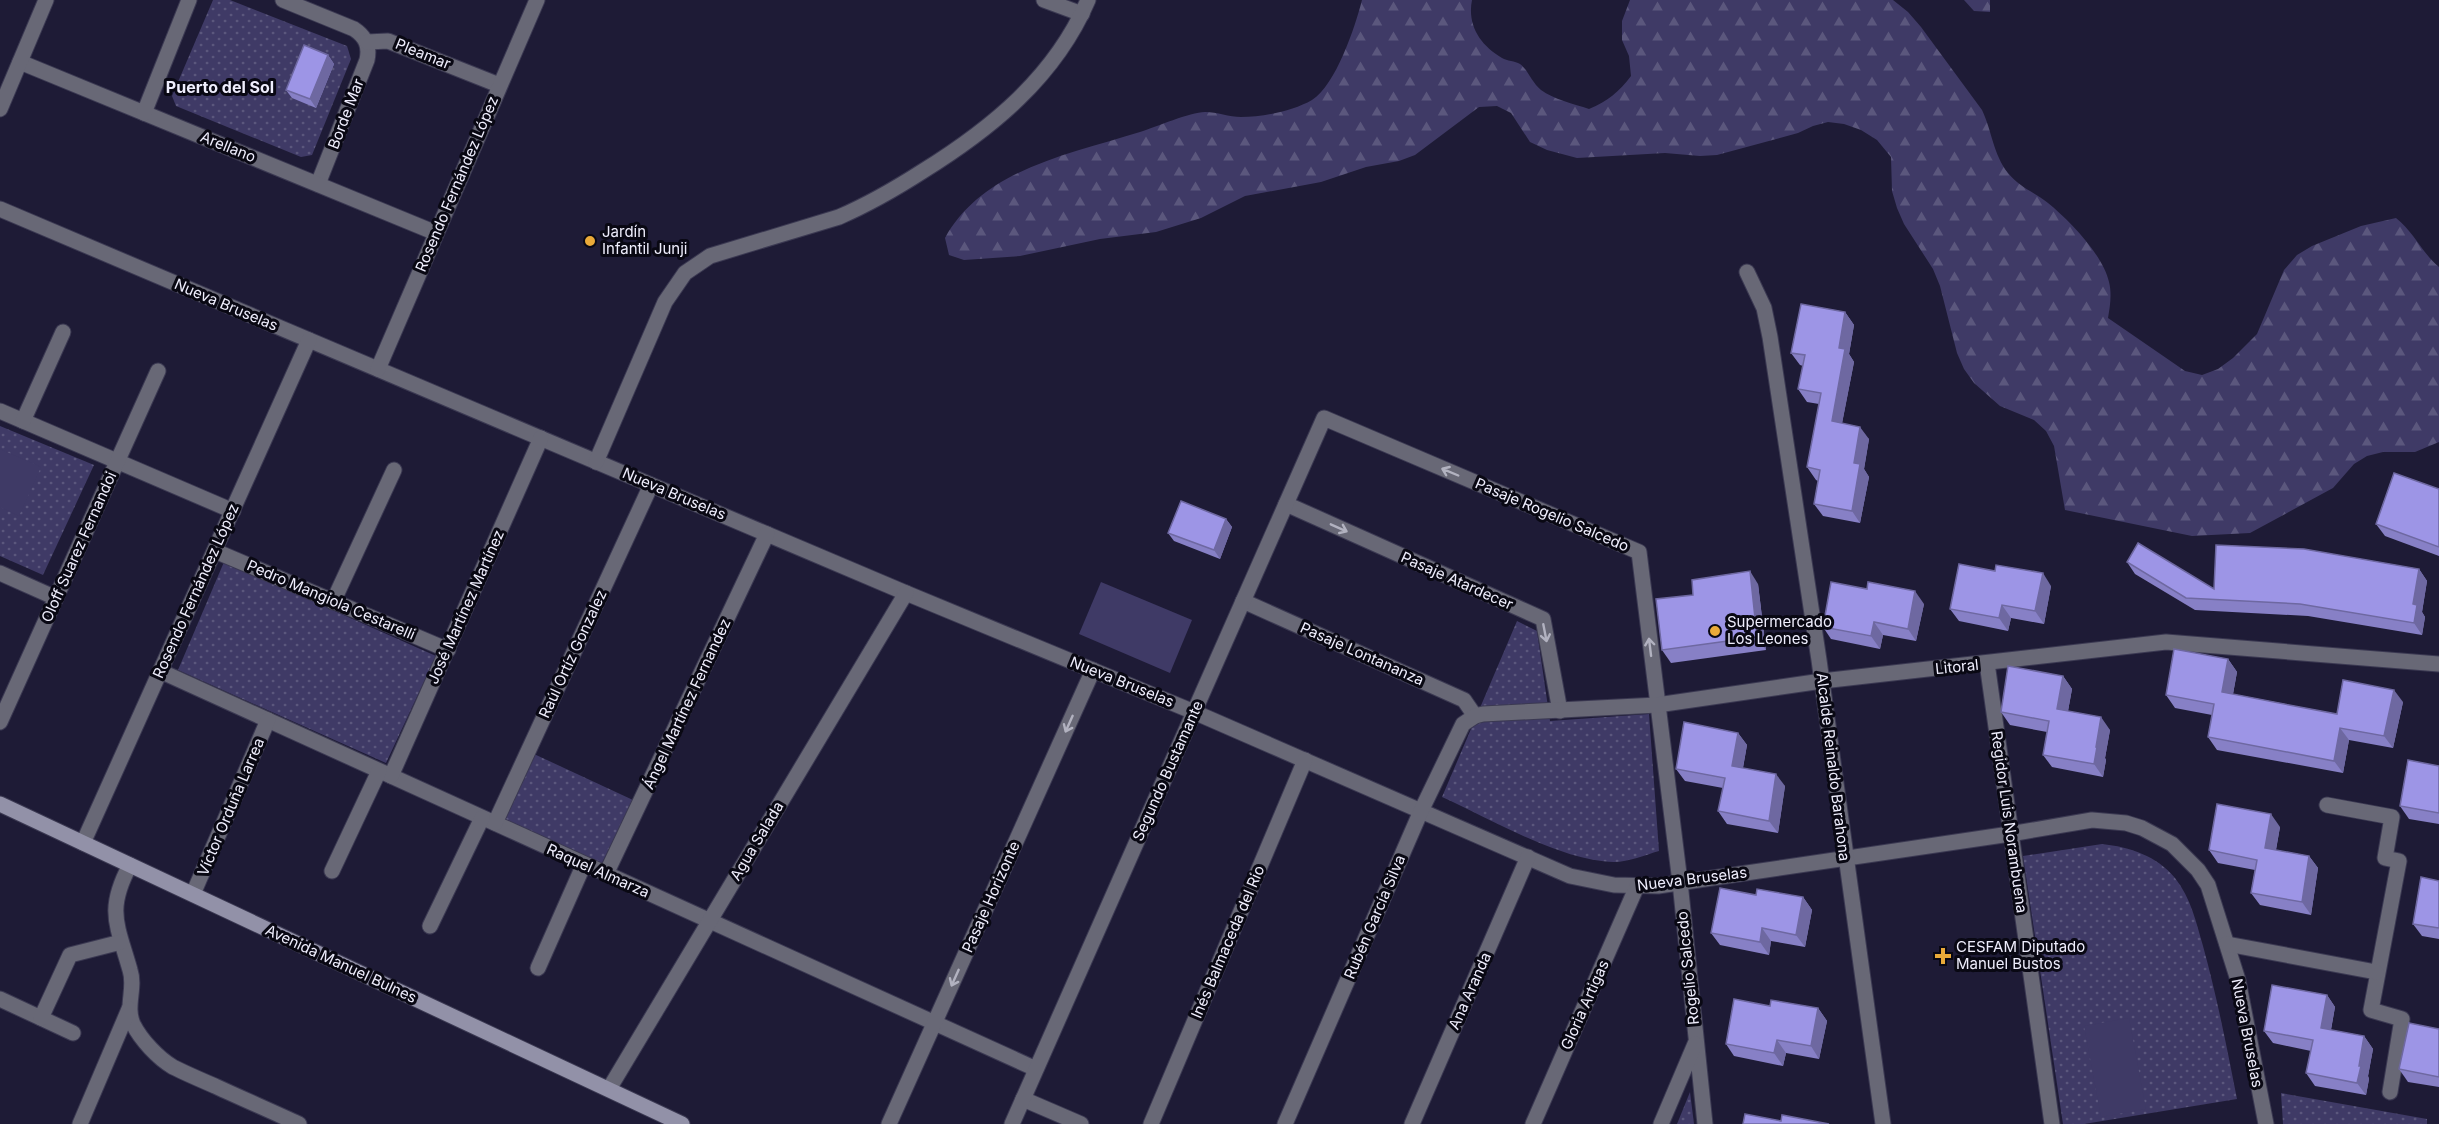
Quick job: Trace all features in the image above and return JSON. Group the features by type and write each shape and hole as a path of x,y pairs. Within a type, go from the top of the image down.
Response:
{"street":[{"path":"0,109 46,0"},
{"path":"144,113 189,0"},
{"path":"283,0 354,30 367,42"},
{"name":"Rosendo Fernández López","path":"378,369 537,0"},
{"path":"596,462 665,302 685,273 710,256 839,217 858,209 962,147 999,118 1037,81 1055,58 1085,7 1044,0"},
{"name":"Pleamar","path":"367,42 388,40 499,85"},
{"name":"Borde Mar","path":"318,184 367,60 367,42"},
{"name":"Arellano","path":"20,62 436,233"},
{"name":"Nueva Bruselas","path":"0,209 906,593 1194,712 1570,876 1603,884 1637,886 1680,882 2092,820 2126,823 2158,835 2186,856 2208,885 2238,980 2266,1124"},
{"name":"Alcalde Reinaldo Barahona","path":"1747,272 1760,298 1769,330 1822,681 1882,1124"},
{"path":"23,421 63,332"},
{"name":"Rosendo Fernández López","path":"83,843 309,340"},
{"name":"Oloff Suarez Fernandoi","path":"0,723 158,371"},
{"path":"0,411 233,511"},
{"name":"Segundo Bustamante","path":"1012,1124 1324,418"},
{"name":"Pasaje Rogelio Salcedo","path":"1324,418 1639,552 1657,705"},
{"name":"José Martínez Martínez","path":"332,871 447,650 542,438"},
{"path":"333,602 394,470"},
{"name":"Raúl Ortíz Gonzalez","path":"430,926 488,821 651,485"},
{"name":"Pasaje Atardecer","path":"1286,504 1543,619 1560,711"},
{"name":"Ángel Martínez Fernandez","path":"606,874 767,534"},
{"name":"Pedro Mangiola Cestarelli","path":"215,551 447,650"},
{"path":"0,573 56,598"},
{"name":"Agua Salada","path":"609,1089 906,593"},
{"name":"Pasaje Lontananza","path":"1243,601 1464,700 1475,716"},
{"name":"Litoral","path":"1475,716 1657,705 1822,681 2166,642 2439,664"},
{"name":"Regidor Luis Norambuena","path":"1987,663 2052,1124"},
{"name":"Pasaje Horizonte","path":"890,1124 1093,670"},
{"name":"Raquel Almarza","path":"160,671 1036,1069"},
{"name":"Rogelio Salcedo","path":"1657,705 1680,882 1704,1124"},
{"name":"Rubén García Silva","path":"1285,1124 1420,811 1463,724 1475,716"},
{"name":"Víctor Orduña Larrea","path":"193,894 268,720"},
{"name":"Inés Balmaceda del Rio","path":"1151,1124 1305,760"},
{"name":"Avenida Manuel Bulnes","path":"0,804 682,1124"},
{"path":"2327,805 2392,817 2385,858 2399,861 2376,972 2371,1010 2402,1019 2390,1092"},
{"name":"Ana Aranda","path":"1412,1124 1528,857"},
{"path":"538,968 584,864"},
{"path":"80,1124 129,1009 133,991 131,973 115,924 115,907 120,883 130,865"},
{"name":"Gloria Artigas","path":"1533,1124 1637,886"},
{"path":"41,1018 70,955 121,942"},
{"path":"2227,944 2376,972"},
{"path":"0,999 74,1033"},
{"path":"129,1009 133,1024 154,1052 173,1066 299,1124"},
{"path":"1661,1124 1696,1042"},
{"path":"1023,1099 1081,1124"}],"green space":[{"path":"213,0 230,0 347,46 351,59 312,155 301,157 176,106 172,96"},
{"path":"1362,0 1472,0 1473,26 1487,47 1502,58 1520,64 1538,87 1546,93 1589,109 1613,96 1631,76 1629,56 1622,40 1622,21 1630,0 1893,0 1921,27 1982,110 1999,158 2008,173 2056,210 2093,250 2109,282 2111,296 2108,318 2185,371 2202,375 2218,369 2233,358 2257,334 2284,270 2297,255 2312,246 2361,226 2396,218 2439,267 2439,442 2415,452 2383,452 2367,456 2354,464 2333,488 2250,533 2192,536 2065,510 2054,446 2046,431 2034,420 2000,406 1974,383 1964,369 1957,353 1940,286 1933,269 1904,224 1897,208 1892,191 1891,157 1877,140 1861,130 1844,124 1828,122 1798,133 1717,155 1665,153 1577,158 1547,150 1530,142 1511,113 1497,106 1479,107 1415,155 1399,161 1366,167 1321,182 1245,196 1201,218 1156,232 1100,239 1020,256 964,260 949,255 945,238 961,215 982,195 1030,167 1191,114 1205,112 1237,117 1259,116 1278,113 1312,100 1321,93 1337,69 1355,25"},
{"path":"1964,0 1990,0 1990,12 1974,11"},
{"path":"0,426 94,465 43,575 0,556"},
{"path":"0,449 41,467 19,516 0,507"},
{"path":"224,562 436,656 386,763 178,670"},
{"path":"1101,582 1192,620 1170,673 1079,634"},
{"path":"1517,621 1537,631 1550,721 1649,714 1659,851 1620,862 1593,860 1572,855 1526,837 1442,797"},
{"path":"534,754 633,800 601,865 502,821"},
{"path":"2102,844 2123,847 2151,858 2168,870 2181,886 2195,919 2208,965 2237,1099 2084,1124 2063,1124 2023,856"},
{"path":"2129,1018 2146,1109 2101,1117 2084,1026"},
{"path":"1690,1092 1694,1124 1677,1124"},
{"path":"2281,1093 2427,1119 2427,1124 2283,1124"}],"building":[{"path":"304,45 328,55 310,99 286,90"},
{"path":"1801,304 1845,312 1839,348 1845,349 1832,421 1860,427 1854,463 1860,464 1852,511 1814,504 1820,470 1807,467 1821,393 1798,389 1805,355 1791,353"},
{"path":"2394,473 2439,489 2439,547 2376,524"},
{"path":"1181,501 1226,519 1214,550 1168,533"},
{"path":"2138,543 2214,589 2216,545 2304,549 2419,569 2413,604 2417,605 2414,623 2300,604 2186,598 2127,562"},
{"path":"1959,564 1995,571 1996,565 2043,573 2035,611 2002,605 1999,618 1950,609"},
{"name":"Supermercado Los Leones","path":"1750,571 1757,637 1662,650 1656,599 1693,595 1692,580"},
{"path":"1831,582 1867,589 1868,582 1915,591 1908,629 1874,622 1871,636 1823,627"},
{"path":"2174,649 2228,659 2222,692 2337,714 2343,680 2394,690 2384,736 2340,728 2334,761 2208,737 2214,704 2166,695"},
{"path":"2008,666 2063,676 2057,709 2101,717 2094,764 2043,755 2049,721 2001,712"},
{"path":"1684,722 1738,733 1732,766 1776,774 1769,821 1718,811 1725,778 1676,769"},
{"path":"2408,760 2439,766 2439,813 2400,806"},
{"path":"2217,804 2271,814 2265,848 2309,856 2302,902 2251,893 2257,860 2209,850"},
{"path":"2421,877 2439,881 2439,928 2413,924"},
{"path":"1720,888 1756,895 1757,889 1803,897 1796,935 1762,928 1760,942 1711,933"},
{"path":"2272,985 2327,995 2321,1028 2364,1036 2357,1083 2306,1073 2313,1040 2264,1031"},
{"path":"1734,999 1770,1006 1771,1000 1818,1008 1811,1046 1777,1040 1774,1053 1726,1044"},
{"path":"2409,1023 2439,1029 2439,1077 2399,1069"},
{"path":"1745,1114 1781,1121 1782,1115 1829,1124 1743,1124"}],"place":[{"name":"Jardín Infantil Junji","path":"590,241"},
{"name":"Supermercado Los Leones","path":"1715,631"},
{"name":"CESFAM Diputado Manuel Bustos","path":"1943,956"}],"district":[{"name":"Puerto del Sol","path":"220,87"}]}
